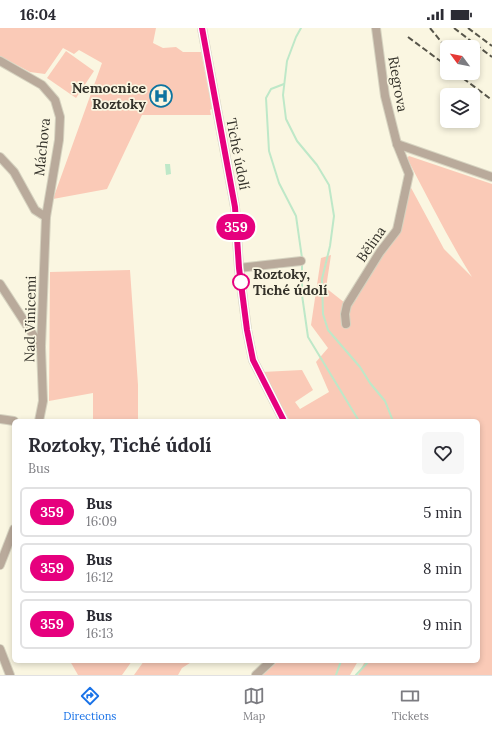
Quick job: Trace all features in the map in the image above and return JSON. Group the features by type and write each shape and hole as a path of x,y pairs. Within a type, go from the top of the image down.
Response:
{"street":[{"name":"Tiché údolí","path":"202,28 235,207 239,268 247,330 253,360 283,419"},
{"name":"Riegrova","path":"376,28 385,96 397,144 409,174"},
{"name":"Máchova","path":"0,61 42,85 55,100 60,117 59,140 46,217"},
{"path":"397,144 492,177"},
{"path":"0,157 14,172 35,210 46,217"},
{"name":"Bělina","path":"346,324 345,314 347,305 380,252 397,230 409,174"},
{"name":"Nad Vinicemi","path":"39,419 43,401 41,347 46,217"},
{"path":"239,268 301,261"},
{"path":"0,284 41,347"},
{"path":"0,419 12,421"},
{"path":"0,565 12,533"},
{"path":"0,649 10,675"},
{"path":"256,675 269,663"}],"shaded area":[{"path":"0,28 156,28 153,43 163,48 176,47 183,52 201,52 212,109 210,110 211,115 142,115 107,189 53,199 102,63 79,50 74,54 63,48 45,74 30,72 0,56"},
{"path":"66,51 94,71 76,98 47,78"},
{"path":"409,156 492,184 492,675 358,675 364,663 480,663 480,419 289,419 262,372 302,370 313,390 295,402 300,409 329,392 316,362 328,348 311,325 321,258 331,255 326,288 345,303 356,300 404,205 409,184 444,249 472,277 430,203 407,158"},
{"path":"165,164 170,164 171,174 166,175"},
{"path":"130,270 138,385 138,419 93,419 93,393 49,401 50,272"},
{"path":"71,663 131,663 122,675 78,675"},
{"path":"143,663 190,663 182,668 178,675 134,675"},
{"path":"276,663 357,663 350,675 263,675"}],"waterway":[{"path":"301,28 287,61 283,95 286,119 297,141 317,165 329,185 334,216 330,246 322,279 323,314 328,330 360,367 370,383 385,401 392,419"},
{"path":"284,84 271,89 266,98 269,151 279,183 296,216 302,258"},
{"path":"302,263 302,295 308,337 358,419"},
{"path":"336,675 340,663"},
{"path":"356,675 367,663"}],"railway":[{"path":"430,28 440,40"},
{"path":"454,28 492,57"},
{"path":"468,28 492,46"},
{"path":"408,37 440,61"},
{"path":"465,80 492,100"}],"bus line":[{"name":"359","path":"202,28 235,207 239,268 247,330 253,360 283,419"}],"place":[{"name":"Nemocnice Roztoky","path":"161,96"},
{"name":"Roztoky, Tiché údolí","path":"241,282"}]}
